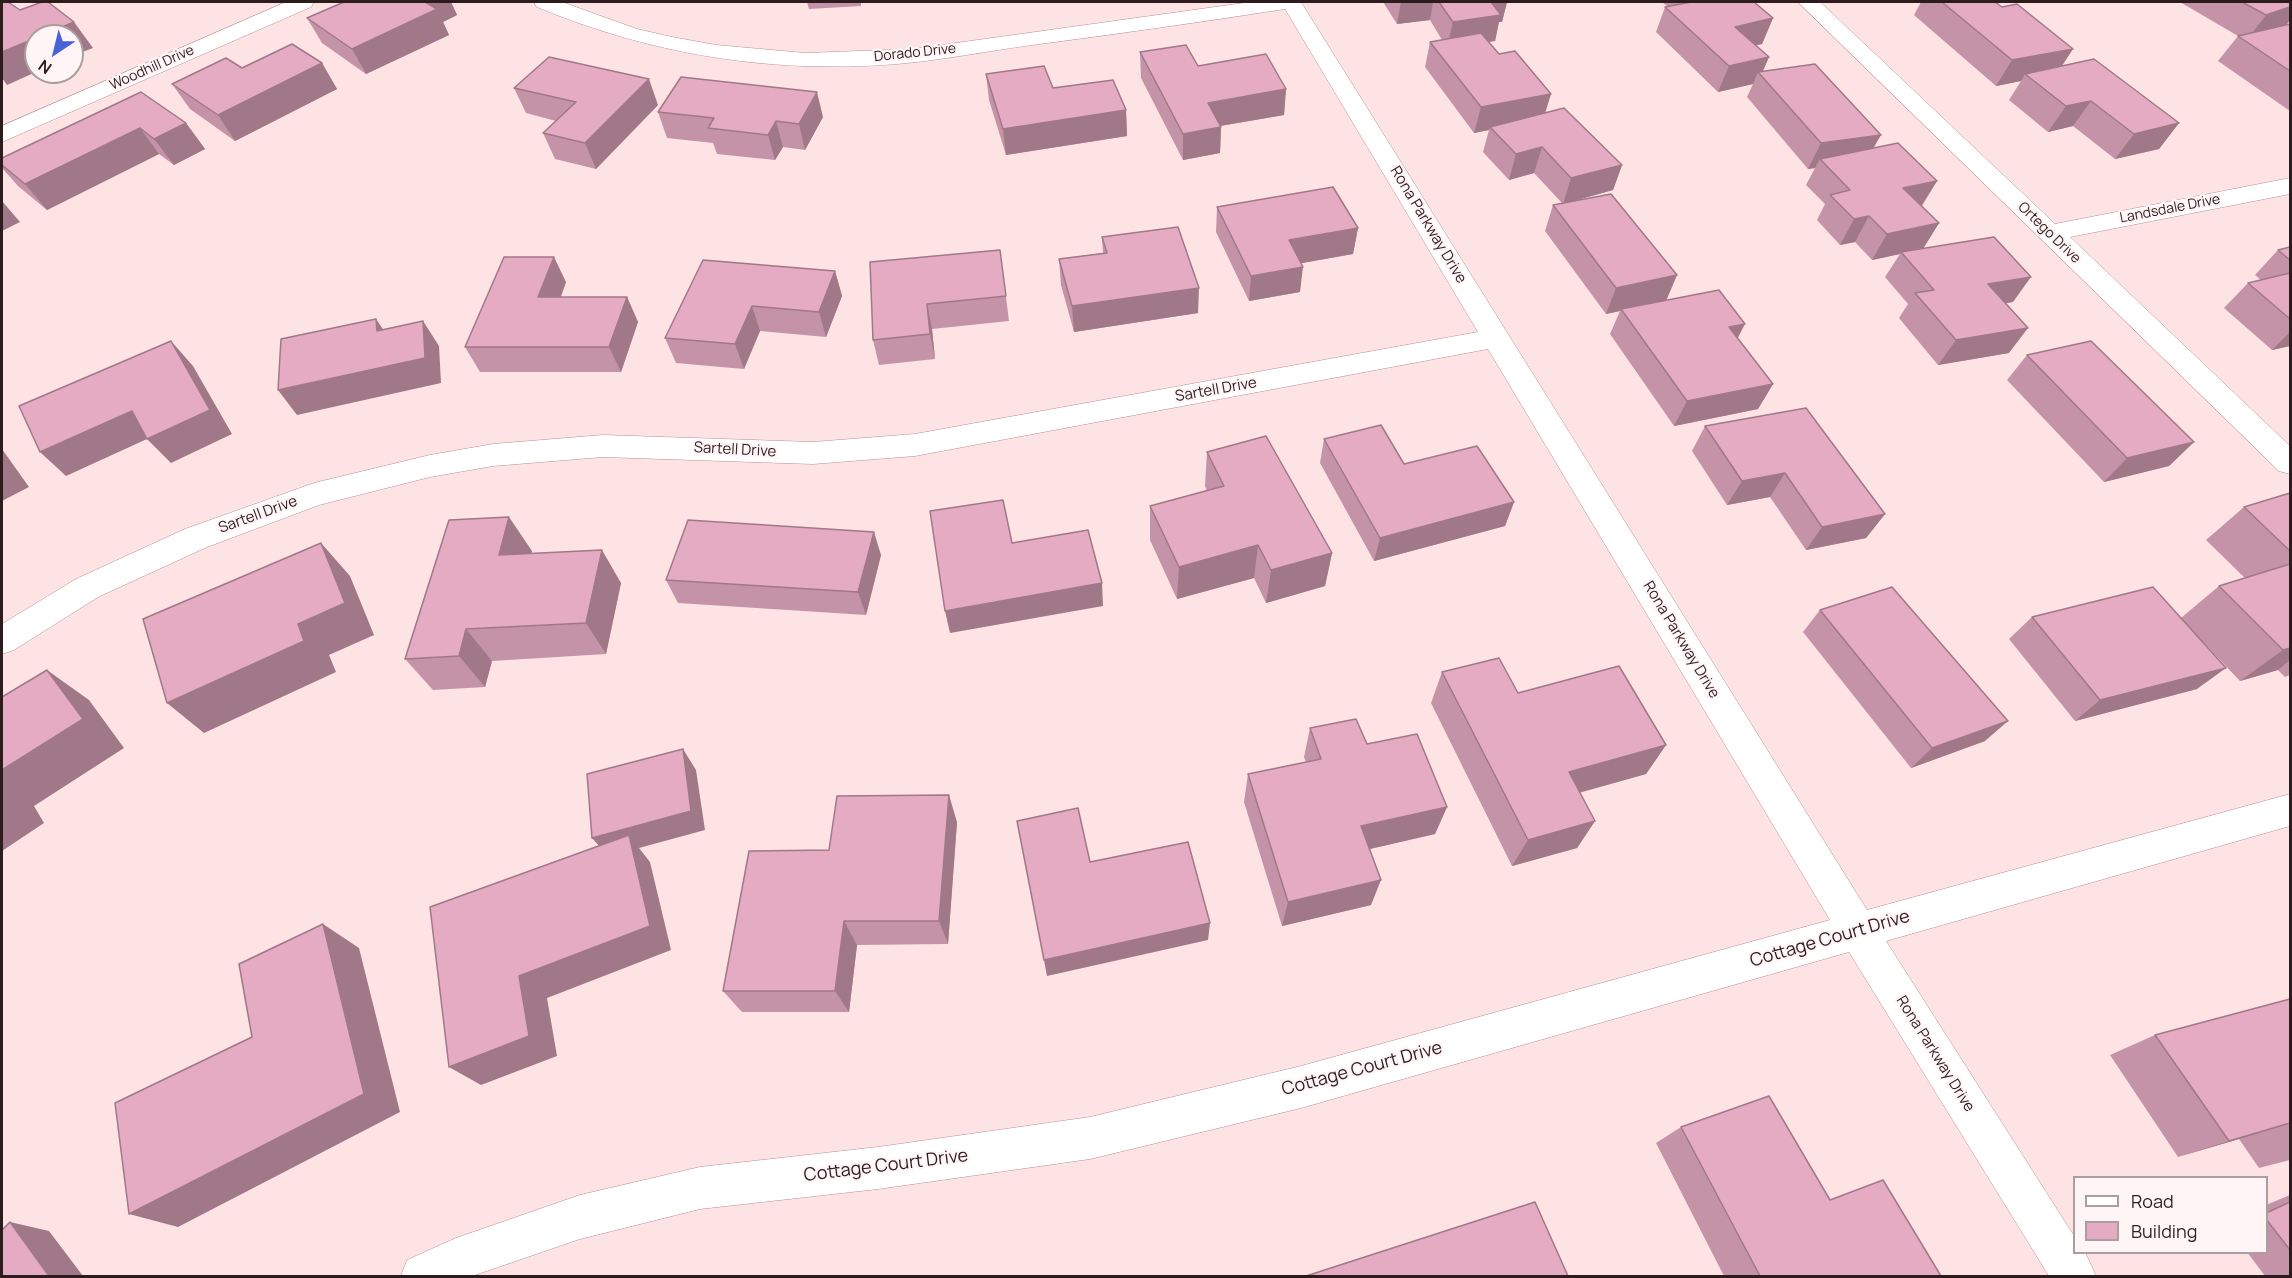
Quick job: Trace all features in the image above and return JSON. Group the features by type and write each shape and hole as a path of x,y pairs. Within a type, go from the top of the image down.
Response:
{"street":[{"name":"Woodhill Drive","path":"2,135 303,2"},
{"name":"Dorado Drive","path":"545,2 588,22 662,43 756,57 824,60 896,57 1291,2"},
{"name":"Rona Parkway Drive","path":"1291,2 1858,931 2074,1276"},
{"name":"Ortego Drive","path":"1808,2 2290,463"},
{"name":"Landsdale Drive","path":"2049,233 2290,186"},
{"name":"Sartell Drive","path":"2,640 87,588 195,538 314,495 430,466 493,455 603,446 813,453 915,446 1496,338"},
{"name":"Cottage Court Drive","path":"423,1276 456,1260 580,1217 700,1188 878,1168 1090,1138 1301,1087 2290,810"}],"building":[{"path":"2,2 8,2 20,10 48,2 74,22 69,24 24,24 24,43 2,52"},
{"path":"344,2 425,2 437,9 352,49 307,18"},
{"path":"1439,2 1491,2 1501,15 1453,22"},
{"path":"1691,2 1754,2 1773,18 1735,27 1769,57 1729,66 1665,7"},
{"path":"1942,2 1995,2 2002,7 2017,4 2073,49 2012,60"},
{"path":"2242,2 2290,2 2290,7 2266,15"},
{"path":"2290,24 2290,71 2238,36"},
{"path":"1481,33 1499,54 1515,51 1551,94 1481,107 1430,42"},
{"path":"292,44 322,63 218,115 172,84 226,58 242,68"},
{"path":"1186,45 1198,66 1266,54 1286,89 1208,103 1221,127 1183,134 1140,52"},
{"path":"549,57 649,79 585,143 543,133 576,102 514,88"},
{"path":"2094,59 2179,123 2134,134 2091,101 2066,106 2025,74"},
{"path":"1815,64 1881,135 1821,143 1758,72"},
{"path":"1044,66 1053,88 1113,80 1126,110 1003,129 986,74"},
{"path":"681,77 817,92 799,124 776,121 768,135 708,128 714,118 658,112"},
{"path":"141,92 186,123 154,139 140,128 25,184 2,165 2,158"},
{"path":"1564,108 1622,165 1571,178 1542,147 1516,154 1490,127"},
{"path":"1898,143 1937,181 1903,188 1939,223 1887,234 1869,216 1854,219 1830,195 1850,190 1820,159"},
{"path":"1333,187 1358,228 1289,240 1303,267 1251,276 1217,207"},
{"path":"1611,194 1677,275 1616,288 1553,205"},
{"path":"1178,227 1199,288 1072,306 1059,259 1107,253 1102,237"},
{"path":"1994,237 2031,277 1988,284 2028,328 1956,340 1915,293 1934,290 1901,252"},
{"path":"2290,247 2290,260 2278,250"},
{"path":"1000,250 1006,296 927,304 930,334 873,340 870,262"},
{"path":"504,257 554,257 538,297 627,297 609,347 465,347"},
{"path":"703,260 835,271 819,312 752,306 735,344 665,338"},
{"path":"2290,273 2290,319 2248,283"},
{"path":"1719,290 1745,324 1729,327 1773,384 1687,401 1621,309"},
{"path":"376,319 377,331 423,321 425,358 278,390 281,339"},
{"path":"171,341 210,410 147,439 132,411 40,452 19,406"},
{"path":"2091,341 2194,442 2127,458 2027,355"},
{"path":"1806,408 1885,514 1822,527 1785,473 1742,481 1705,426"},
{"path":"1381,425 1404,464 1477,446 1514,502 1380,538 1324,439"},
{"path":"1266,436 1332,553 1271,570 1258,545 1179,567 1150,506 1224,486 1207,452"},
{"path":"2290,493 2290,551 2244,507"},
{"path":"1003,500 1012,543 1088,530 1102,583 945,611 930,511"},
{"path":"509,517 499,555 602,550 586,623 466,629 459,656 405,659 449,520"},
{"path":"688,520 874,532 858,592 666,580"},
{"path":"321,543 345,603 298,624 304,641 167,703 143,619"},
{"path":"2290,564 2290,648 2283,650 2219,586"},
{"path":"1892,587 2008,721 1932,748 1820,610"},
{"path":"2153,587 2226,668 2100,700 2032,617"},
{"path":"1499,658 1518,693 1619,666 1666,745 1569,772 1595,821 1528,840 1442,672"},
{"path":"47,670 83,719 2,770 2,697"},
{"path":"1356,719 1367,744 1417,734 1447,807 1361,826 1381,880 1288,902 1248,774 1321,759 1310,728"},
{"path":"683,749 691,811 592,838 587,774"},
{"path":"949,795 939,921 844,921 835,991 723,991 749,851 829,850 837,796"},
{"path":"1078,808 1090,862 1188,842 1210,923 1044,960 1017,821"},
{"path":"629,835 650,926 519,976 529,1036 449,1067 430,907"},
{"path":"323,924 364,1094 129,1214 115,1103 252,1037 239,964"},
{"path":"2290,999 2290,1123 2229,1141 2155,1035"},
{"path":"1769,1096 1830,1200 1883,1180 1941,1276 1760,1276 1681,1127"},
{"path":"1535,1202 1568,1276 1306,1276"},
{"path":"2290,1202 2290,1250 2268,1222 2268,1212"},
{"path":"10,1222 49,1276 2,1276 2,1230"}]}
